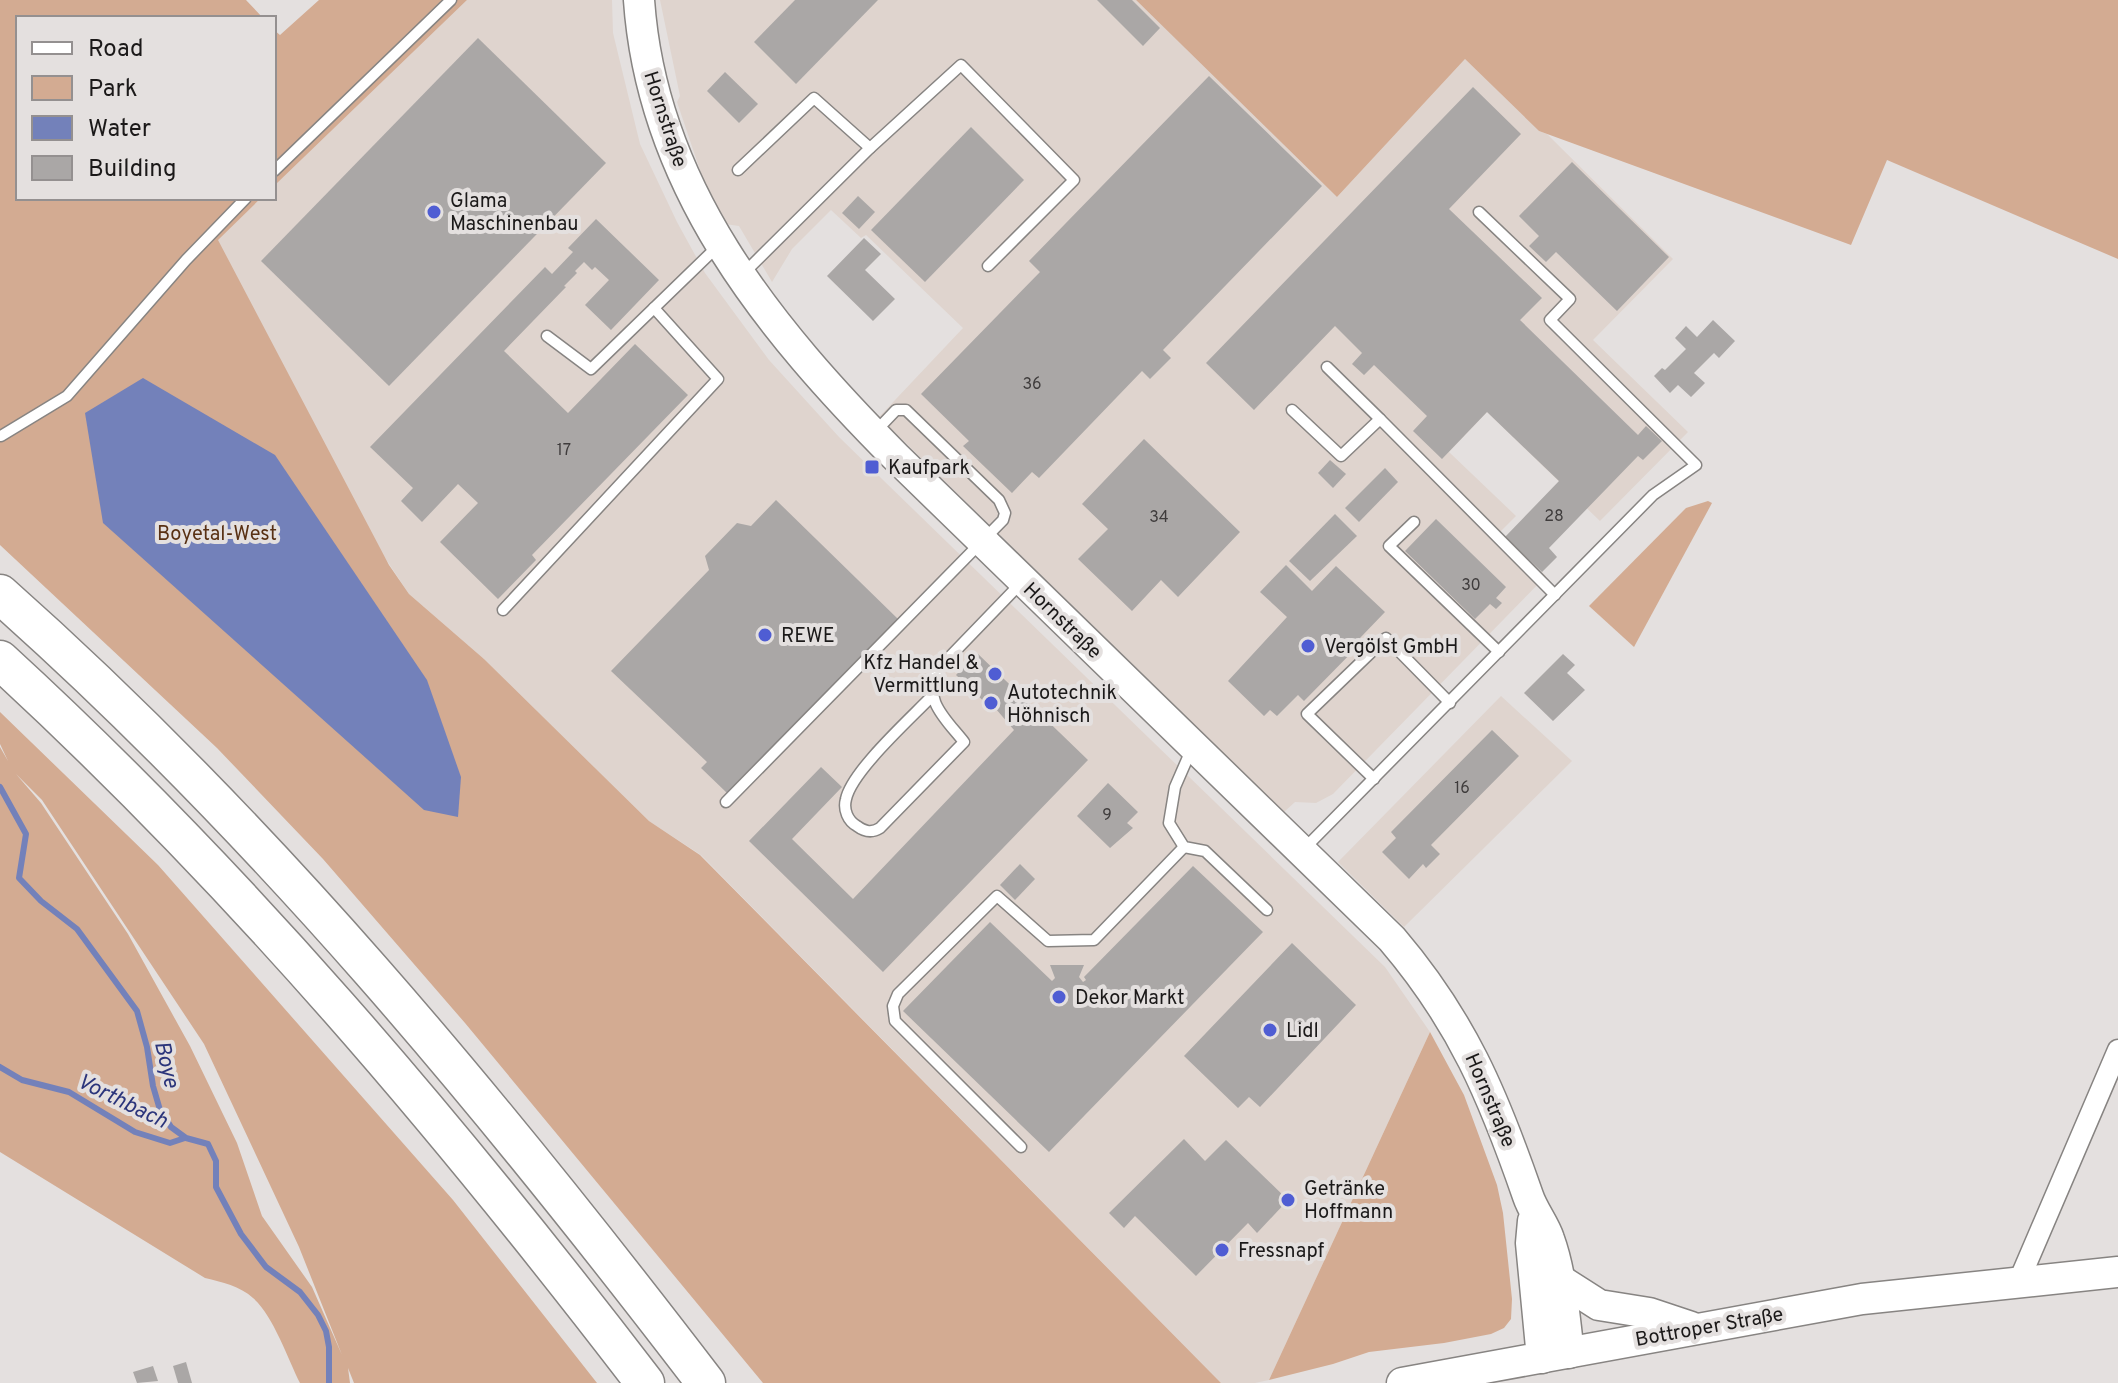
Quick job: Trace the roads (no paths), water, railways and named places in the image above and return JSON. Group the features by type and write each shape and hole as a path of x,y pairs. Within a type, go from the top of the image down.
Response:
{"highway":[{"path":"0,594 59,646 213,796 346,940 593,1235 706,1383"},
{"path":"0,660 114,767 373,1046 475,1167 645,1383"}],"street":[{"name":"Hornstraße","path":"639,0 648,64 664,123 681,169 739,277 814,371 873,434 1302,850 1407,957 1465,1040 1488,1088 1534,1215 1549,1237 1560,1280 1555,1356"},
{"path":"2018,1283 2118,1050"},
{"name":"Hornstraße","path":"1534,1215 1531,1243 1555,1356"},
{"name":"Bottroper Straße","path":"1402,1383 1862,1299 2118,1272"},
{"path":"1560,1280 1599,1305 1649,1313 1695,1328"}],"lane":[{"path":"276,169 451,0"},
{"path":"739,277 870,148 961,65 1074,180 988,266"},
{"path":"738,170 814,98 870,148"},
{"path":"1,436 67,396 186,260 244,200"},
{"path":"1302,850 1653,495 1696,465 1550,320 1570,299 1479,212"},
{"path":"547,336 591,369 720,245"},
{"path":"503,610 718,379 654,308"},
{"path":"1327,367 1555,595"},
{"path":"726,802 1003,520 1005,513 999,500 906,410 896,410 873,434"},
{"path":"1292,410 1341,456 1380,419"},
{"path":"1414,522 1389,546 1499,652"},
{"path":"931,697 857,776 846,799 846,814 862,830 880,828 964,742 931,697 931,682 938,669 1023,581"},
{"path":"1374,779 1307,714 1386,638 1450,703"},
{"path":"1193,747 1175,787 1169,823 1184,847 1205,851 1267,910"},
{"path":"1021,1147 895,1021 893,1006 898,994 997,896 1048,941 1094,940 1184,847"}],"water":[{"path":"143,378 275,455 427,680 461,777 458,817 424,810 103,523 85,413"}],"waterway":[{"name":"Boye","path":"0,787 26,834 19,878 41,901 77,929 137,1011 160,1110 171,1127 186,1138 208,1144 216,1161 216,1187 241,1234 266,1267 300,1292 318,1315 329,1347 329,1383"},
{"name":"Vorthbach","path":"0,1067 22,1080 69,1092 135,1132 170,1143 185,1138"}],"place":[{"name":"Glama Maschinenbau","path":"434,212"},
{"name":"Kaufpark","path":"872,467"},
{"name":"REWE","path":"765,635"},
{"name":"Vergölst GmbH","path":"1308,646"},
{"name":"Kfz Handel & Vermittlung","path":"995,674"},
{"name":"Autotechnik Höhnisch","path":"991,703"},
{"name":"Dekor Markt","path":"1059,997"},
{"name":"Lidl","path":"1270,1030"},
{"name":"Getränke Hoffmann","path":"1288,1200"},
{"name":"Fressnapf","path":"1222,1250"}],"park label":[{"name":"Boyetal-West","path":"217,533"}]}
